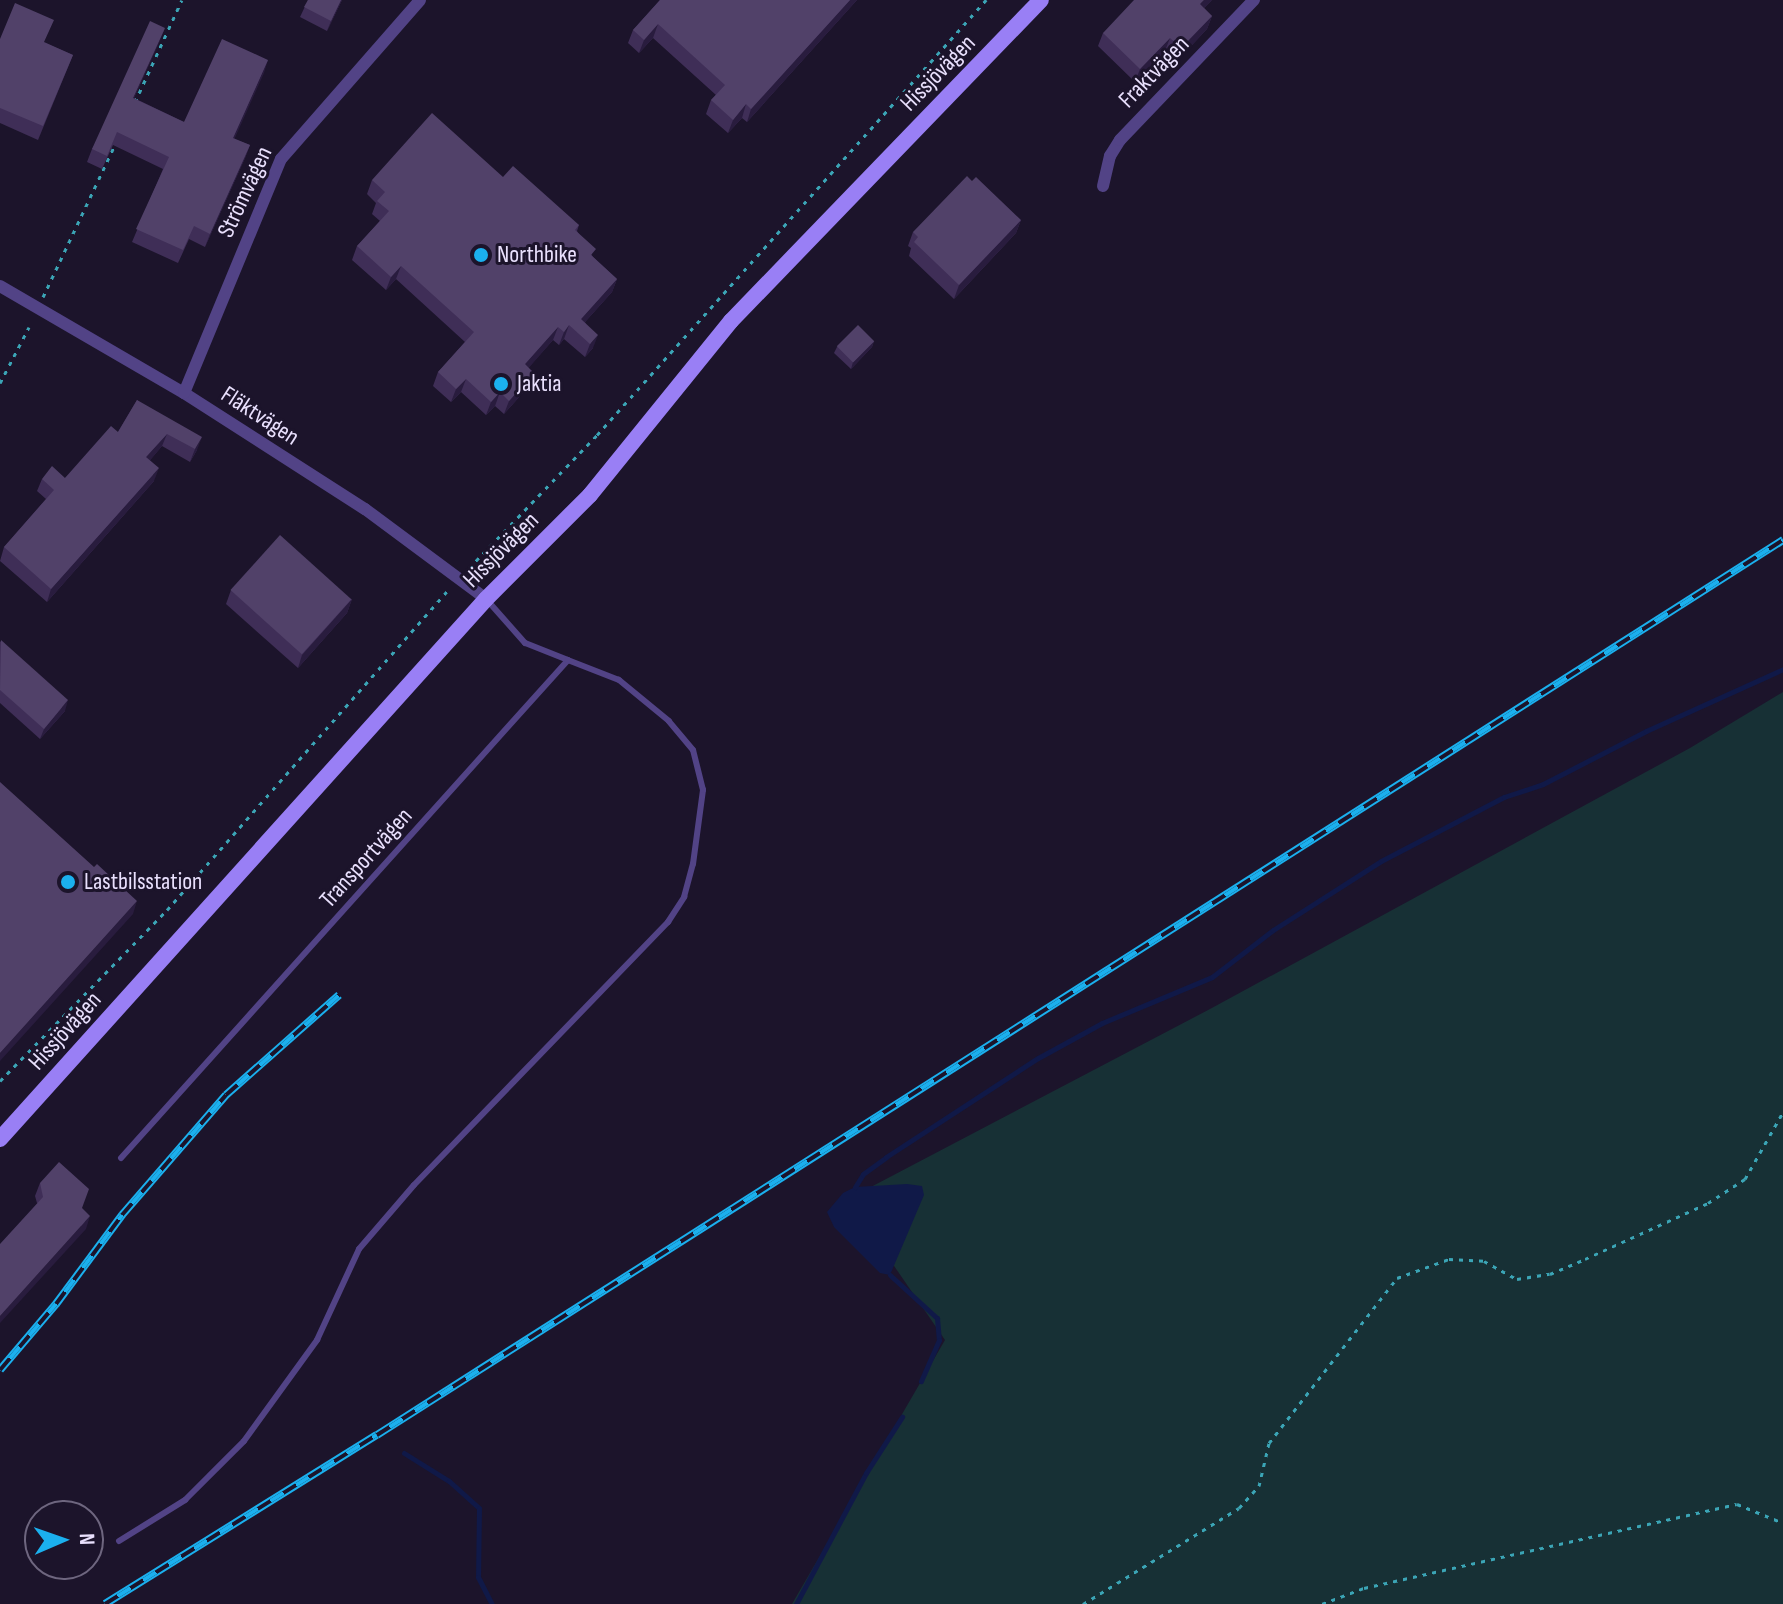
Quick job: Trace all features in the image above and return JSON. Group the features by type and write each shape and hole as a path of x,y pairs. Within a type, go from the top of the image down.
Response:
{"main road":[{"name":"Hissjövägen","path":"0,1139 486,599 590,495 731,321 1041,0"}],"street":[{"name":"Strömvägen","path":"184,393 281,159 420,0"},
{"name":"Fraktvägen","path":"1103,186 1110,156 1120,140 1254,0"},
{"name":"Fläktvägen","path":"0,286 184,393 365,509 486,599"}],"lane":[{"path":"119,1541 185,1500 244,1441 317,1340 359,1249 414,1185 668,922 684,897 700,830 703,790 693,750 669,721 619,680 525,643 486,599"},
{"name":"Transportvägen","path":"121,1158 568,660"}],"path":[{"path":"129,114 182,0"},
{"path":"0,1081 167,910 459,579 597,435 986,0"},
{"path":"42,300 116,143"},
{"path":"0,383 29,327"},
{"path":"1083,1604 1239,1508 1259,1486 1269,1443 1397,1278 1449,1259 1484,1261 1517,1279 1550,1274 1585,1259 1708,1203 1745,1179 1783,1112"},
{"path":"1322,1604 1364,1588 1737,1504 1783,1523"}],"green space":[{"path":"1783,692 1783,1604 792,1604 945,1340 848,1199 1210,1009 1690,748"}],"shaded area":[{"path":"922,1186 924,1195 890,1275 880,1273 834,1227 827,1212 843,1193 855,1187"}],"building":[{"path":"308,0 341,0 331,21 304,7"},
{"path":"660,0 850,0 751,109 746,104 733,120 711,100 725,85 658,24 644,40 633,30"},
{"path":"1134,0 1204,0 1200,4 1212,16 1181,48 1170,38 1140,69 1103,33"},
{"path":"15,3 54,20 44,42 73,55 43,126 0,108 0,39"},
{"path":"150,21 165,28 133,98 184,122 222,39 268,60 233,138 250,145 210,234 194,226 183,250 136,229 169,157 117,132 107,156 92,149"},
{"path":"432,113 503,177 513,166 579,225 575,230 596,249 591,255 617,279 581,319 598,335 590,344 569,325 564,332 558,327 525,364 534,373 509,401 500,392 491,402 466,379 456,389 438,372 474,332 401,266 391,277 357,246 389,211 377,201 385,192 372,180"},
{"path":"967,176 972,181 976,177 1021,220 959,285 914,242 918,237 913,232"},
{"path":"858,325 874,341 853,362 837,346"},
{"path":"137,400 202,437 195,449 167,434 146,457 159,468 51,589 4,547 54,490 42,479 52,466 65,478 111,426 118,432"},
{"path":"280,535 351,599 302,654 230,590"},
{"path":"1,640 68,700 44,729 0,690"},
{"path":"0,782 94,867 97,864 137,901 0,1053"},
{"path":"59,1162 89,1189 82,1208 90,1216 0,1316 0,1244 43,1197 40,1183"}],"waterway":[{"path":"855,1187 863,1174 886,1157 1038,1058 1102,1023 1212,977 1273,930 1381,861 1504,797 1543,784 1646,731 1783,669"},
{"path":"890,1275 937,1318 939,1340 921,1381"},
{"path":"796,1604 866,1473 902,1417"},
{"path":"404,1453 449,1481 479,1508 478,1577 492,1604"}],"railway":[{"path":"105,1604 377,1435 1783,540"},
{"path":"0,1370 56,1304 122,1215 226,1095 339,995"}],"place":[{"name":"Northbike","path":"481,255"},
{"name":"Jaktia","path":"501,384"},
{"name":"Lastbilsstation","path":"68,882"}]}
